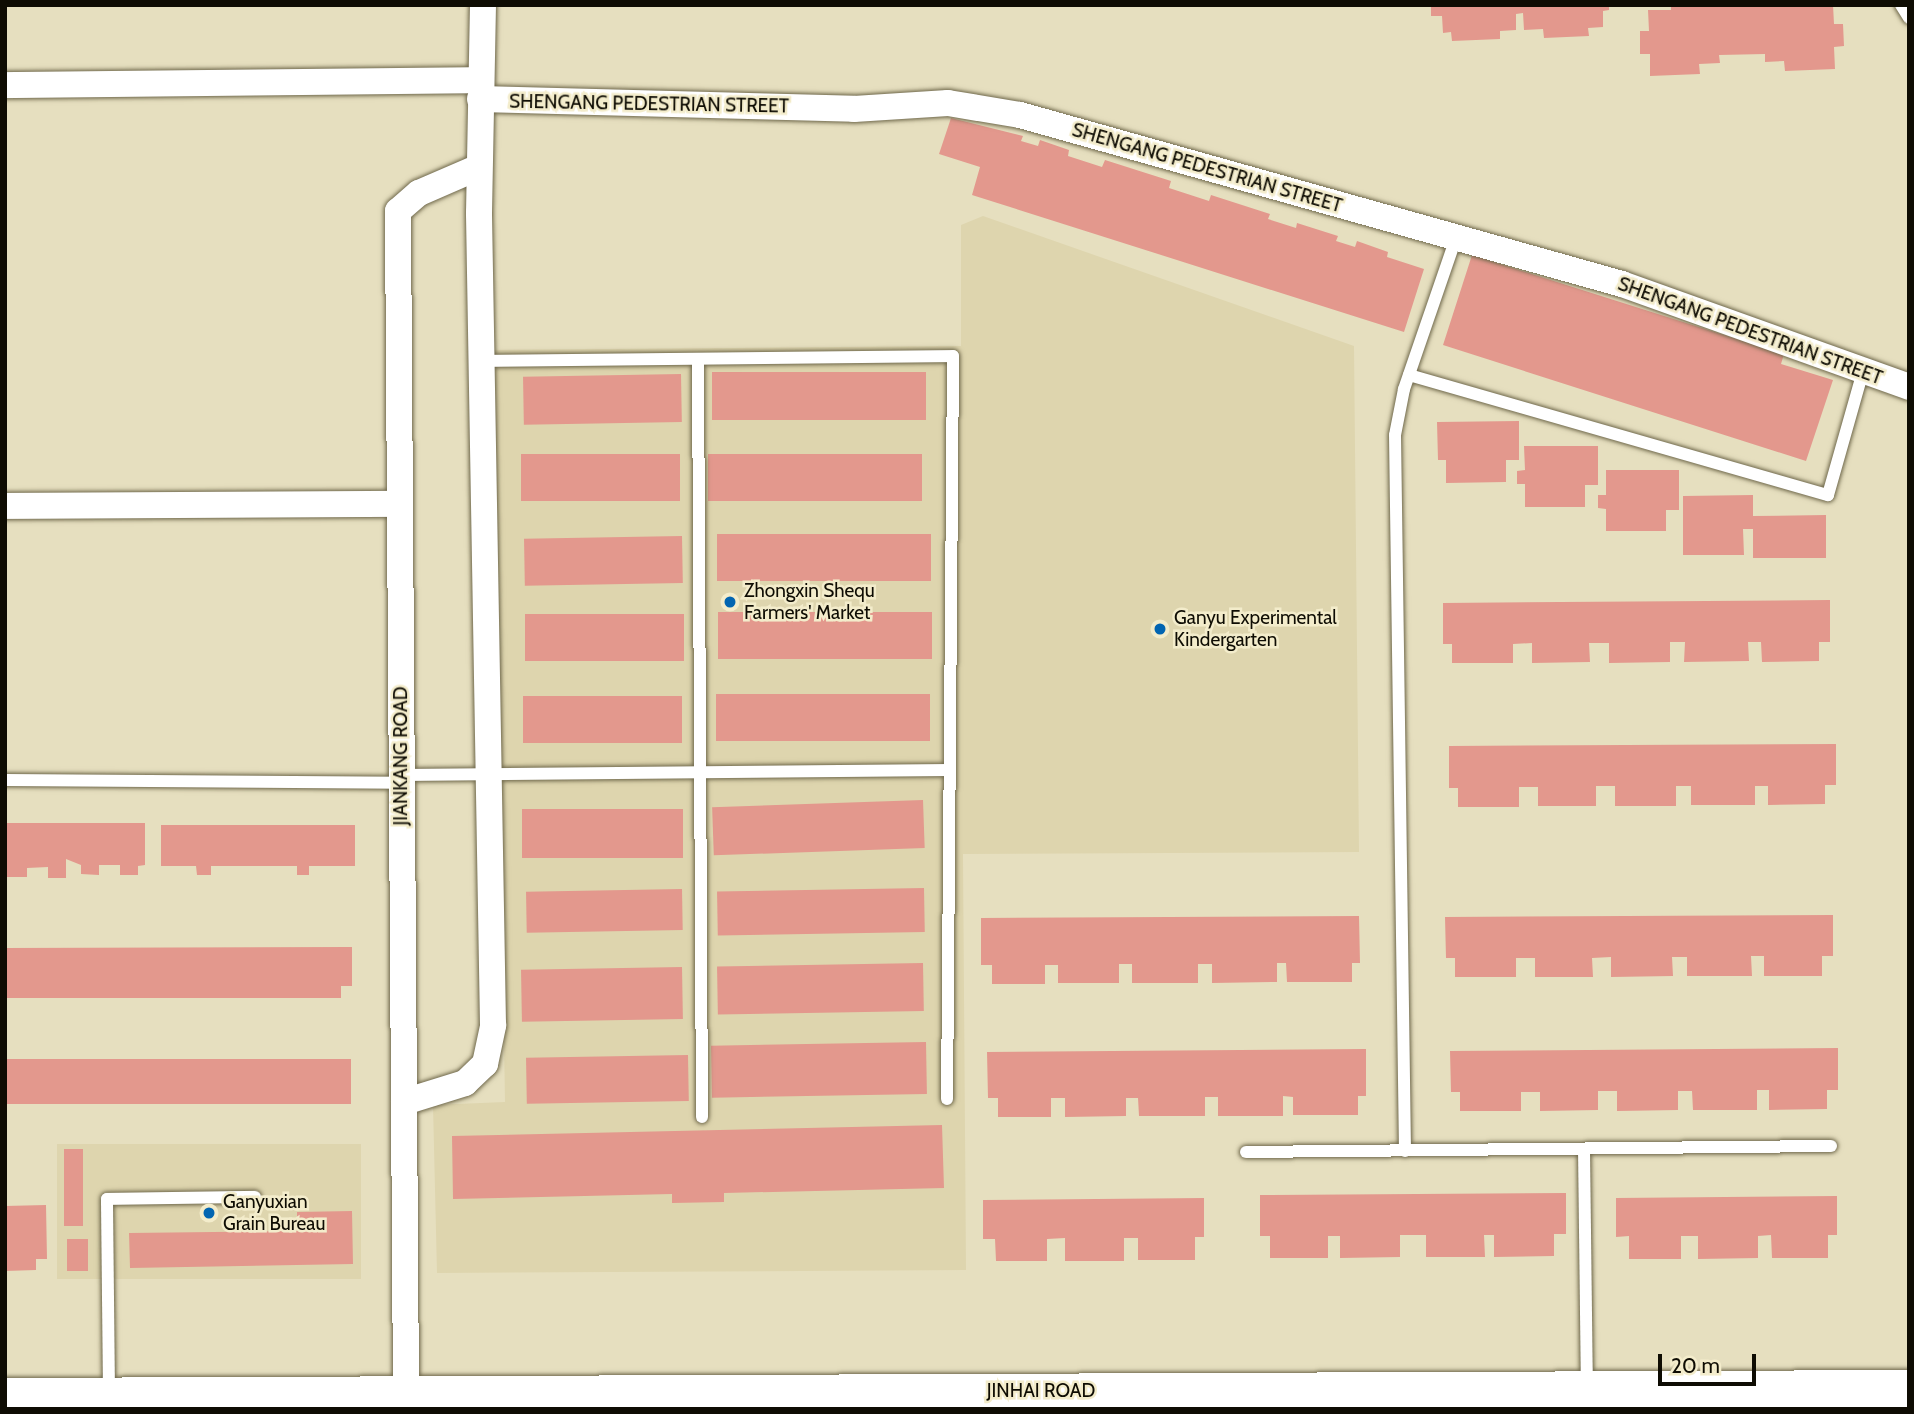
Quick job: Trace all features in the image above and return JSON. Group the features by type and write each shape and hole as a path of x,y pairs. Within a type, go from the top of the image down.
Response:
{"main road":[{"name":"JINHAI ROAD","path":"5,1396 1909,1388"}],"street":[{"path":"404,1102 465,1083 485,1064 493,1025 481,362 479,167 482,5"},
{"name":"SHENGANG PEDESTRIAN STREET","path":"5,85 480,90 854,109 948,103 1020,115 1622,284 1909,387"},
{"name":"JIANKANG ROAD","path":"406,1394 398,211 419,192 479,167"},
{"path":"5,506 400,504"}],"lane":[{"path":"1901,5 1909,18"},
{"path":"1405,1151 1395,435 1409,375 1456,238"},
{"path":"481,362 953,356 947,1099"},
{"path":"698,359 702,1117"},
{"path":"1409,375 1828,495 1863,371"},
{"path":"5,780 401,779 489,774 950,770"},
{"path":"1247,1152 1830,1146"},
{"path":"1584,1149 1587,1389"},
{"path":"109,1396 107,1199 255,1197"}],"shaded area":[{"name":"Zhongxin Shequ Farmers' Market","path":"983,216 1354,346 1359,852 963,854 966,1270 437,1273 433,1105 505,1102 493,350 961,346 961,225"},
{"name":"Ganyuxian Grain Bureau","path":"57,1144 361,1144 361,1279 57,1279"}],"building":[{"path":"1431,5 1609,5 1609,10 1603,11 1603,27 1588,28 1589,36 1544,38 1543,29 1524,30 1523,13 1516,14 1516,30 1500,31 1500,39 1452,41 1451,32 1443,33 1442,16 1431,16"},
{"path":"1671,5 1833,5 1834,24 1843,24 1844,46 1834,47 1835,69 1785,71 1784,61 1765,62 1765,54 1719,55 1720,63 1699,64 1700,74 1650,76 1650,54 1640,54 1640,31 1649,31 1648,10 1671,10"},
{"path":"951,118 1023,136 1021,141 1038,146 1040,140 1069,150 1068,156 1102,167 1105,160 1171,181 1169,188 1209,201 1211,195 1270,214 1268,219 1296,228 1297,223 1338,236 1336,241 1355,247 1357,241 1388,252 1387,257 1424,269 1404,332 972,195 980,167 939,154"},
{"path":"1472,255 1784,354 1781,364 1833,380 1806,461 1443,345"},
{"path":"712,372 926,372 926,420 712,420"},
{"path":"681,374 682,422 524,425 523,377"},
{"path":"1519,421 1519,460 1506,460 1506,482 1446,483 1446,460 1438,460 1437,422"},
{"path":"1524,446 1598,446 1598,485 1585,485 1585,507 1525,507 1525,484 1517,484 1517,471 1525,470"},
{"path":"521,454 680,454 680,501 521,501"},
{"path":"708,454 922,454 922,501 708,501"},
{"path":"1606,470 1679,470 1679,510 1666,510 1666,531 1606,531 1606,509 1598,508 1598,495 1606,495"},
{"path":"1753,495 1753,516 1826,515 1826,558 1753,558 1753,529 1743,529 1744,555 1683,555 1683,496"},
{"path":"717,534 931,534 931,581 717,581"},
{"path":"682,536 683,583 525,586 524,539"},
{"path":"1830,600 1830,642 1819,642 1819,661 1762,662 1761,642 1748,642 1749,661 1684,662 1685,642 1670,642 1670,662 1609,663 1609,643 1589,643 1590,662 1532,663 1532,643 1513,644 1513,663 1452,663 1452,644 1443,644 1443,603"},
{"path":"718,612 932,612 932,659 718,659"},
{"path":"525,614 684,614 684,661 525,661"},
{"path":"716,694 930,694 930,741 716,741"},
{"path":"523,696 682,696 682,743 523,743"},
{"path":"1836,744 1836,785 1825,785 1825,804 1768,805 1768,786 1755,786 1755,805 1691,805 1691,786 1676,786 1676,806 1615,806 1615,786 1596,786 1596,806 1538,806 1538,787 1519,787 1519,807 1458,807 1458,788 1449,788 1449,746"},
{"path":"923,800 925,848 714,855 712,807"},
{"path":"522,809 683,809 683,858 522,858"},
{"path":"5,823 145,823 145,865 138,866 138,875 120,875 120,865 99,865 99,875 81,874 81,865 66,859 66,878 48,878 48,867 27,868 27,877 6,877"},
{"path":"161,825 355,825 355,866 309,866 309,875 297,875 297,866 211,866 211,875 197,875 196,866 161,866"},
{"path":"924,888 925,932 718,936 717,892"},
{"path":"682,889 683,930 527,933 526,892"},
{"path":"1833,915 1833,956 1822,956 1822,976 1764,976 1764,956 1751,956 1752,976 1687,976 1687,957 1672,957 1673,976 1611,977 1611,957 1592,958 1593,977 1535,977 1535,958 1516,958 1516,977 1455,977 1455,958 1446,958 1445,917"},
{"path":"1359,916 1360,963 1352,963 1352,982 1287,982 1286,963 1277,963 1277,982 1212,983 1212,964 1198,964 1198,983 1132,983 1132,964 1119,964 1119,983 1058,983 1058,965 1045,965 1045,984 992,984 992,965 981,965 981,918"},
{"path":"352,947 352,986 341,986 341,998 5,998 5,948"},
{"path":"923,963 924,1011 718,1015 717,967"},
{"path":"682,967 683,1019 522,1022 521,970"},
{"path":"926,1042 927,1094 712,1098 711,1046"},
{"path":"1838,1048 1838,1090 1827,1090 1827,1109 1769,1110 1769,1090 1757,1090 1757,1110 1693,1110 1692,1091 1678,1091 1678,1110 1617,1111 1617,1091 1598,1091 1598,1110 1540,1111 1540,1092 1521,1092 1521,1111 1460,1111 1460,1092 1451,1092 1450,1051"},
{"path":"1366,1049 1366,1096 1358,1096 1358,1115 1293,1115 1293,1097 1283,1096 1283,1116 1218,1116 1218,1097 1205,1097 1205,1116 1139,1116 1138,1098 1126,1098 1126,1116 1065,1117 1065,1098 1051,1098 1051,1117 998,1117 998,1098 988,1098 987,1052"},
{"path":"688,1055 689,1101 527,1104 526,1058"},
{"path":"5,1059 351,1059 351,1104 5,1104"},
{"path":"942,1125 944,1188 724,1193 724,1202 672,1203 672,1194 453,1199 452,1136"},
{"path":"64,1149 83,1149 83,1226 64,1226"},
{"path":"1566,1193 1566,1234 1554,1234 1554,1256 1494,1257 1494,1235 1484,1235 1485,1257 1426,1257 1426,1235 1400,1235 1400,1257 1340,1258 1340,1236 1328,1236 1328,1258 1270,1258 1270,1236 1260,1236 1260,1195"},
{"path":"1837,1196 1837,1235 1828,1235 1828,1258 1772,1258 1771,1235 1758,1236 1758,1258 1698,1259 1698,1236 1681,1236 1681,1259 1629,1259 1629,1236 1616,1237 1616,1198"},
{"path":"1204,1198 1204,1237 1195,1237 1195,1260 1138,1260 1138,1238 1124,1238 1124,1261 1065,1261 1065,1238 1047,1239 1047,1261 996,1261 995,1239 983,1239 983,1200"},
{"path":"46,1205 47,1259 36,1259 36,1270 5,1271 5,1206"},
{"path":"352,1211 353,1264 130,1268 129,1233 297,1231 297,1212"},
{"path":"67,1239 88,1239 88,1271 67,1271"}],"place":[{"name":"Zhongxin Shequ Farmers' Market","path":"730,602"},
{"name":"Ganyu Experimental Kindergarten","path":"1160,629"},
{"name":"Ganyuxian Grain Bureau","path":"209,1213"}]}
